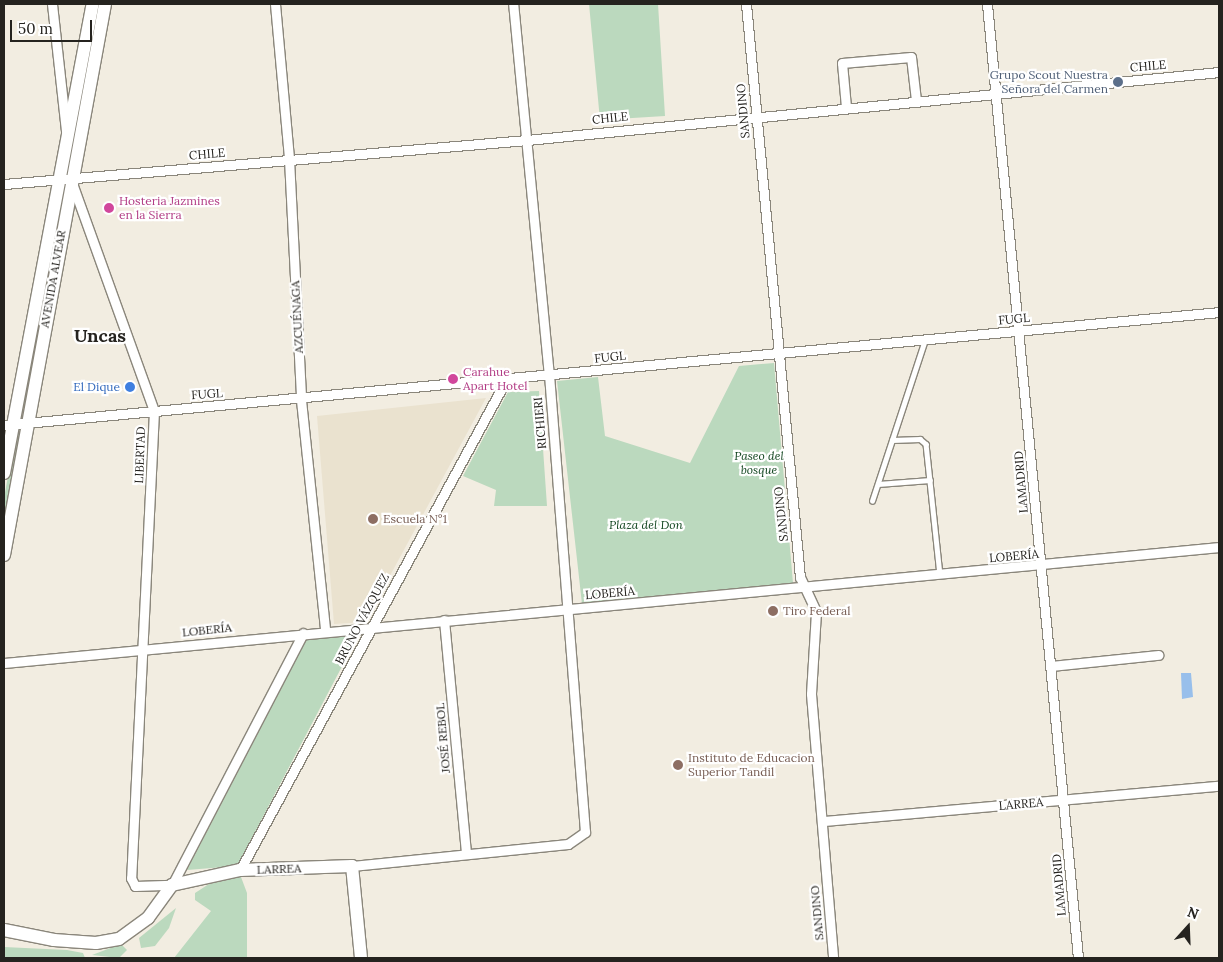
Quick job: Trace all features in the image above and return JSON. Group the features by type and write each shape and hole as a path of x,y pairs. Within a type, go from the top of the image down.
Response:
{"main road":[{"name":"AVENIDA ALVEAR","path":"4,555 29,423 68,139 92,4"},
{"name":"AVENIDA ALVEAR","path":"4,473 8,425 105,4"},
{"name":"LARREA","path":"172,885 240,870 352,866"},
{"path":"352,866 360,958"},
{"path":"4,930 54,940 96,943 119,939 148,918 172,885"}],"street":[{"path":"52,4 68,139"},
{"name":"AZCUÉNAGA","path":"275,4 289,159 301,400 325,630"},
{"name":"RICHIERI","path":"513,4 549,376 568,609 585,832 580,839"},
{"name":"SANDINO","path":"746,4 778,354 804,588 816,612 811,694 833,958"},
{"name":"LAMADRID","path":"987,4 1078,958"},
{"path":"846,107 842,63 911,56 916,100"},
{"name":"CHILE","path":"4,184 527,140 996,92 1219,72"},
{"name":"LIBERTAD","path":"64,178 154,411 146,649 131,878 135,886 172,885"},
{"name":"FUGL","path":"8,425 154,411 301,400 1219,312"},
{"name":"BRUNO VÁZQUEZ","path":"240,870 506,380"},
{"name":"LOBERÍA","path":"4,663 373,625 941,576 1219,547"},
{"name":"JOSÉ REBOL","path":"444,620 466,854"},
{"path":"172,885 303,633"},
{"path":"1051,666 1158,655"},
{"name":"LARREA","path":"822,821 1219,786"},
{"name":"LARREA","path":"352,866 580,839"}],"lane":[{"path":"872,501 925,340"},
{"path":"892,440 920,439 926,444 941,576"},
{"path":"878,484 930,480"}],"shaded area":[{"name":"Escuela N°1","path":"486,398 365,622 334,624 317,416"}],"green space":[{"path":"589,4 658,4 665,116 600,120"},
{"path":"59,199 64,199 26,408 22,407"},
{"name":"Plaza del Don","path":"774,363 793,583 582,604 557,381 598,377 605,436 690,463 739,366"},
{"path":"539,391 547,506 494,506 496,490 463,476 508,392"},
{"path":"16,433 20,433 4,521 4,498"},
{"path":"358,636 237,866 187,870 307,639"},
{"path":"241,877 247,893 247,958 174,958 211,911 195,900 195,893 209,884"},
{"path":"176,908 169,928 155,946 141,948 139,938"},
{"path":"121,944 127,950 119,958 92,955"},
{"path":"4,947 67,950 83,953 85,958 4,958"}],"water":[{"path":"1181,673 1191,673 1193,697 1182,699"}],"place":[{"name":"Grupo Scout Nuestra Señora del Carmen","path":"1118,82"},
{"name":"Hosteria Jazmines en la Sierra","path":"109,208"},
{"name":"Carahue Apart Hotel","path":"453,379"},
{"name":"El Dique","path":"130,387"},
{"name":"Escuela N°1","path":"373,519"},
{"name":"Tiro Federal","path":"773,611"},
{"name":"Instituto de Educacion Superior Tandil","path":"678,765"}],"district":[{"name":"Uncas","path":"100,336"}],"park label":[{"name":"Paseo del bosque","path":"759,463"}]}
